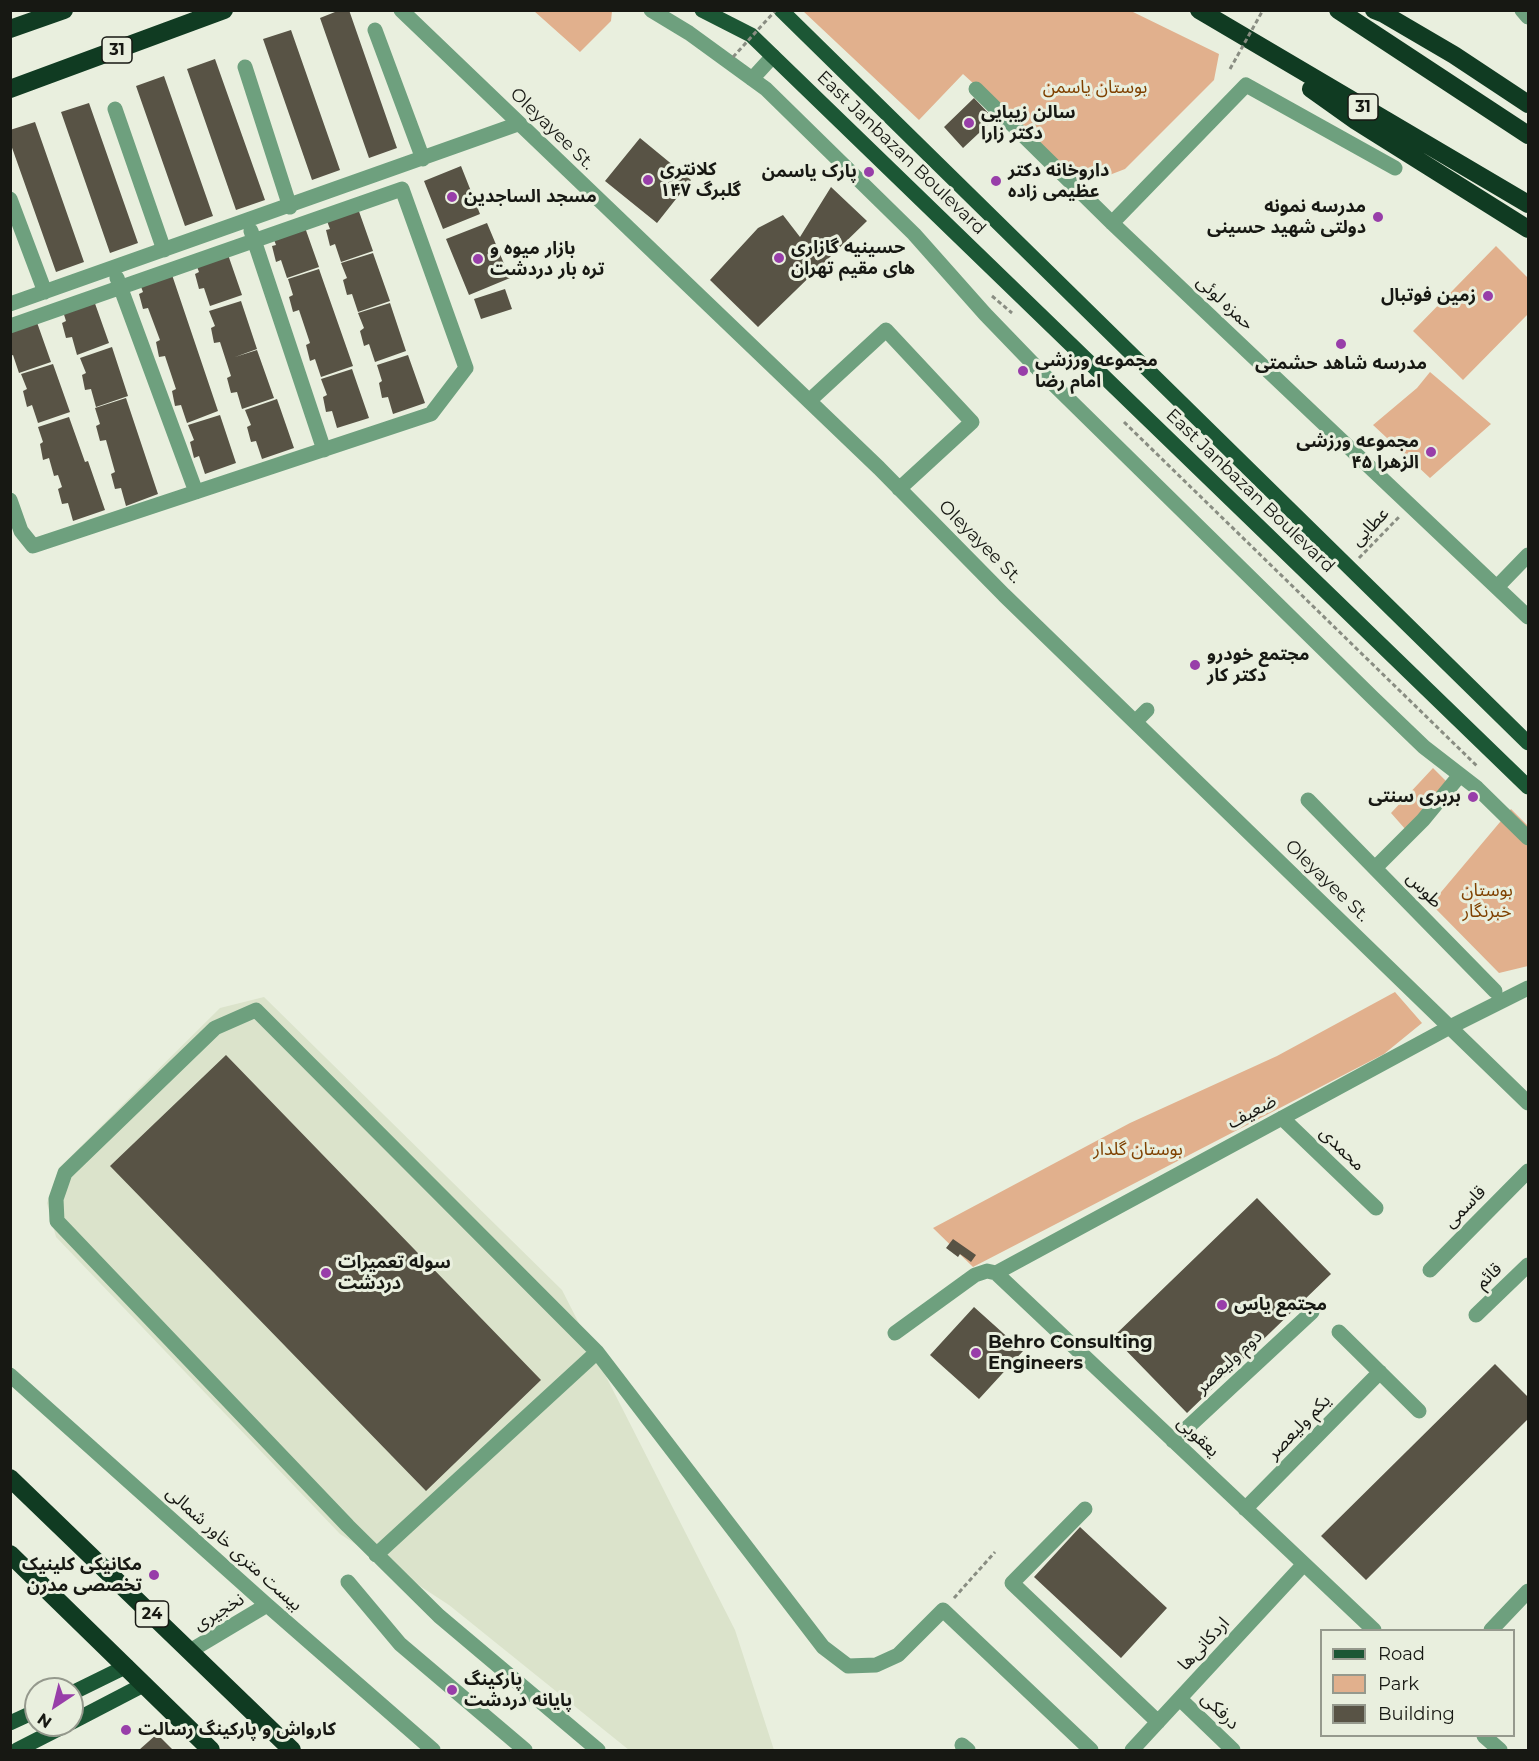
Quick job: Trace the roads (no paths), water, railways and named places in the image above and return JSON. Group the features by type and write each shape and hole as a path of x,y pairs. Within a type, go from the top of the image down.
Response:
{"highway":[{"path":"10,29 64,10"},
{"name":"31","path":"10,89 224,10"},
{"name":"31","path":"1199,10 1528,204"},
{"path":"1338,10 1528,135"},
{"path":"1374,10 1454,55 1528,104"},
{"path":"1272,53 1312,90 1356,121 1528,229"},
{"name":"24","path":"10,1478 292,1750"},
{"path":"10,1554 211,1750"}],"main road":[{"name":"East Janbazan Boulevard","path":"702,10 751,35 1528,787"},
{"path":"715,10 730,24"},
{"name":"East Janbazan Boulevard","path":"779,10 1528,743"},
{"path":"84,1687 127,1666"},
{"path":"84,1716 145,1684"},
{"path":"10,1723 24,1717"},
{"path":"17,1750 42,1737"}],"street":[{"name":"Oleyayee St.","path":"401,10 809,401 1004,595 1528,1103"},
{"path":"651,10 689,33 774,97 898,218 1041,372 1265,597 1424,747 1477,788 1528,838"},
{"path":"1522,10 1528,17"},
{"path":"375,30 423,159"},
{"path":"753,80 773,56"},
{"path":"245,67 290,207"},
{"path":"1112,223 1246,85 1395,168"},
{"name":"حمزه لوئی","path":"976,89 1112,223 1528,617"},
{"path":"115,109 164,250"},
{"path":"10,304 290,207 518,124"},
{"path":"10,326 402,189 466,368 431,414 33,546 21,531 10,500"},
{"path":"10,199 45,292"},
{"path":"247,220 324,450"},
{"path":"113,267 196,492"},
{"path":"809,401 886,330 972,422 899,489"},
{"path":"1497,587 1528,555"},
{"path":"1135,722 1148,710"},
{"path":"1375,868 1423,820 1460,775"},
{"name":"طوس","path":"1308,800 1495,991"},
{"name":"ضعیف","path":"896,1333 975,1275 987,1271 996,1273 1450,1027 1528,988"},
{"path":"598,1750 439,1616 376,1555 57,1221 56,1199 65,1173 215,1028 256,1010 597,1352 824,1647 848,1666 876,1665 898,1654 943,1610 1091,1750"},
{"name":"محمدی","path":"1282,1118 1376,1209"},
{"name":"قاسمی","path":"1430,1270 1528,1170"},
{"name":"قائم","path":"1476,1315 1528,1265"},
{"name":"یعقوبی","path":"996,1273 1373,1629"},
{"name":"دوم ولیعصر","path":"1173,1440 1312,1312"},
{"path":"1339,1332 1419,1411"},
{"path":"376,1555 597,1352"},
{"name":"یکم ولیعصر","path":"1245,1509 1380,1371"},
{"name":"بیست متری خاور شمالی","path":"10,1375 433,1750"},
{"path":"1085,1509 1012,1583 1158,1722"},
{"name":"اردکانی‌ها","path":"1132,1750 1304,1564"},
{"path":"348,1582 400,1644 525,1750"},
{"path":"1492,1629 1528,1591"},
{"name":"نخجیری","path":"190,1651 267,1605"},
{"name":"درفکی","path":"1180,1699 1233,1750"},
{"path":"1485,1737 1500,1750"}],"place":[{"name":"سالن زیبایی دکتر زارا","path":"969,123"},
{"name":"پارک یاسمن","path":"869,172"},
{"name":"کلانتری ۱۴۷ گلبرگ","path":"648,180"},
{"name":"داروخانه دکتر عظیمی زاده","path":"996,181"},
{"name":"مسجد الساجدین","path":"452,197"},
{"name":"مدرسه نمونه دولتی شهید حسینی","path":"1378,217"},
{"name":"حسینیه گازاری های مقیم تهران","path":"779,258"},
{"name":"بازار میوه و تره بار دردشت","path":"478,259"},
{"name":"زمین فوتبال","path":"1488,296"},
{"name":"مدرسه شاهد حشمتی","path":"1341,344"},
{"name":"مجموعه ورزشی امام رضا","path":"1023,371"},
{"name":"مجموعه ورزشی الزهرا ۴۵","path":"1431,452"},
{"name":"مجتمع خودرو دکتر کار","path":"1195,665"},
{"name":"بربری سنتی","path":"1473,797"},
{"name":"سوله تعمیرات دردشت","path":"326,1273"},
{"name":"مجتمع یاس","path":"1222,1305"},
{"name":"Behro Consulting Engineers","path":"976,1353"},
{"name":"مکانیکی کلینیک تخصصی مدرن","path":"154,1575"},
{"name":"پارکینگ پایانه دردشت","path":"452,1690"},
{"name":"کارواش و پارکینگ رسالت","path":"126,1730"}],"park label":[{"name":"بوستان یاسمن","path":"1095,88"},
{"name":"بوستان خبرنگار","path":"1487,901"},
{"name":"بوستان گلدار","path":"1138,1150"}]}
